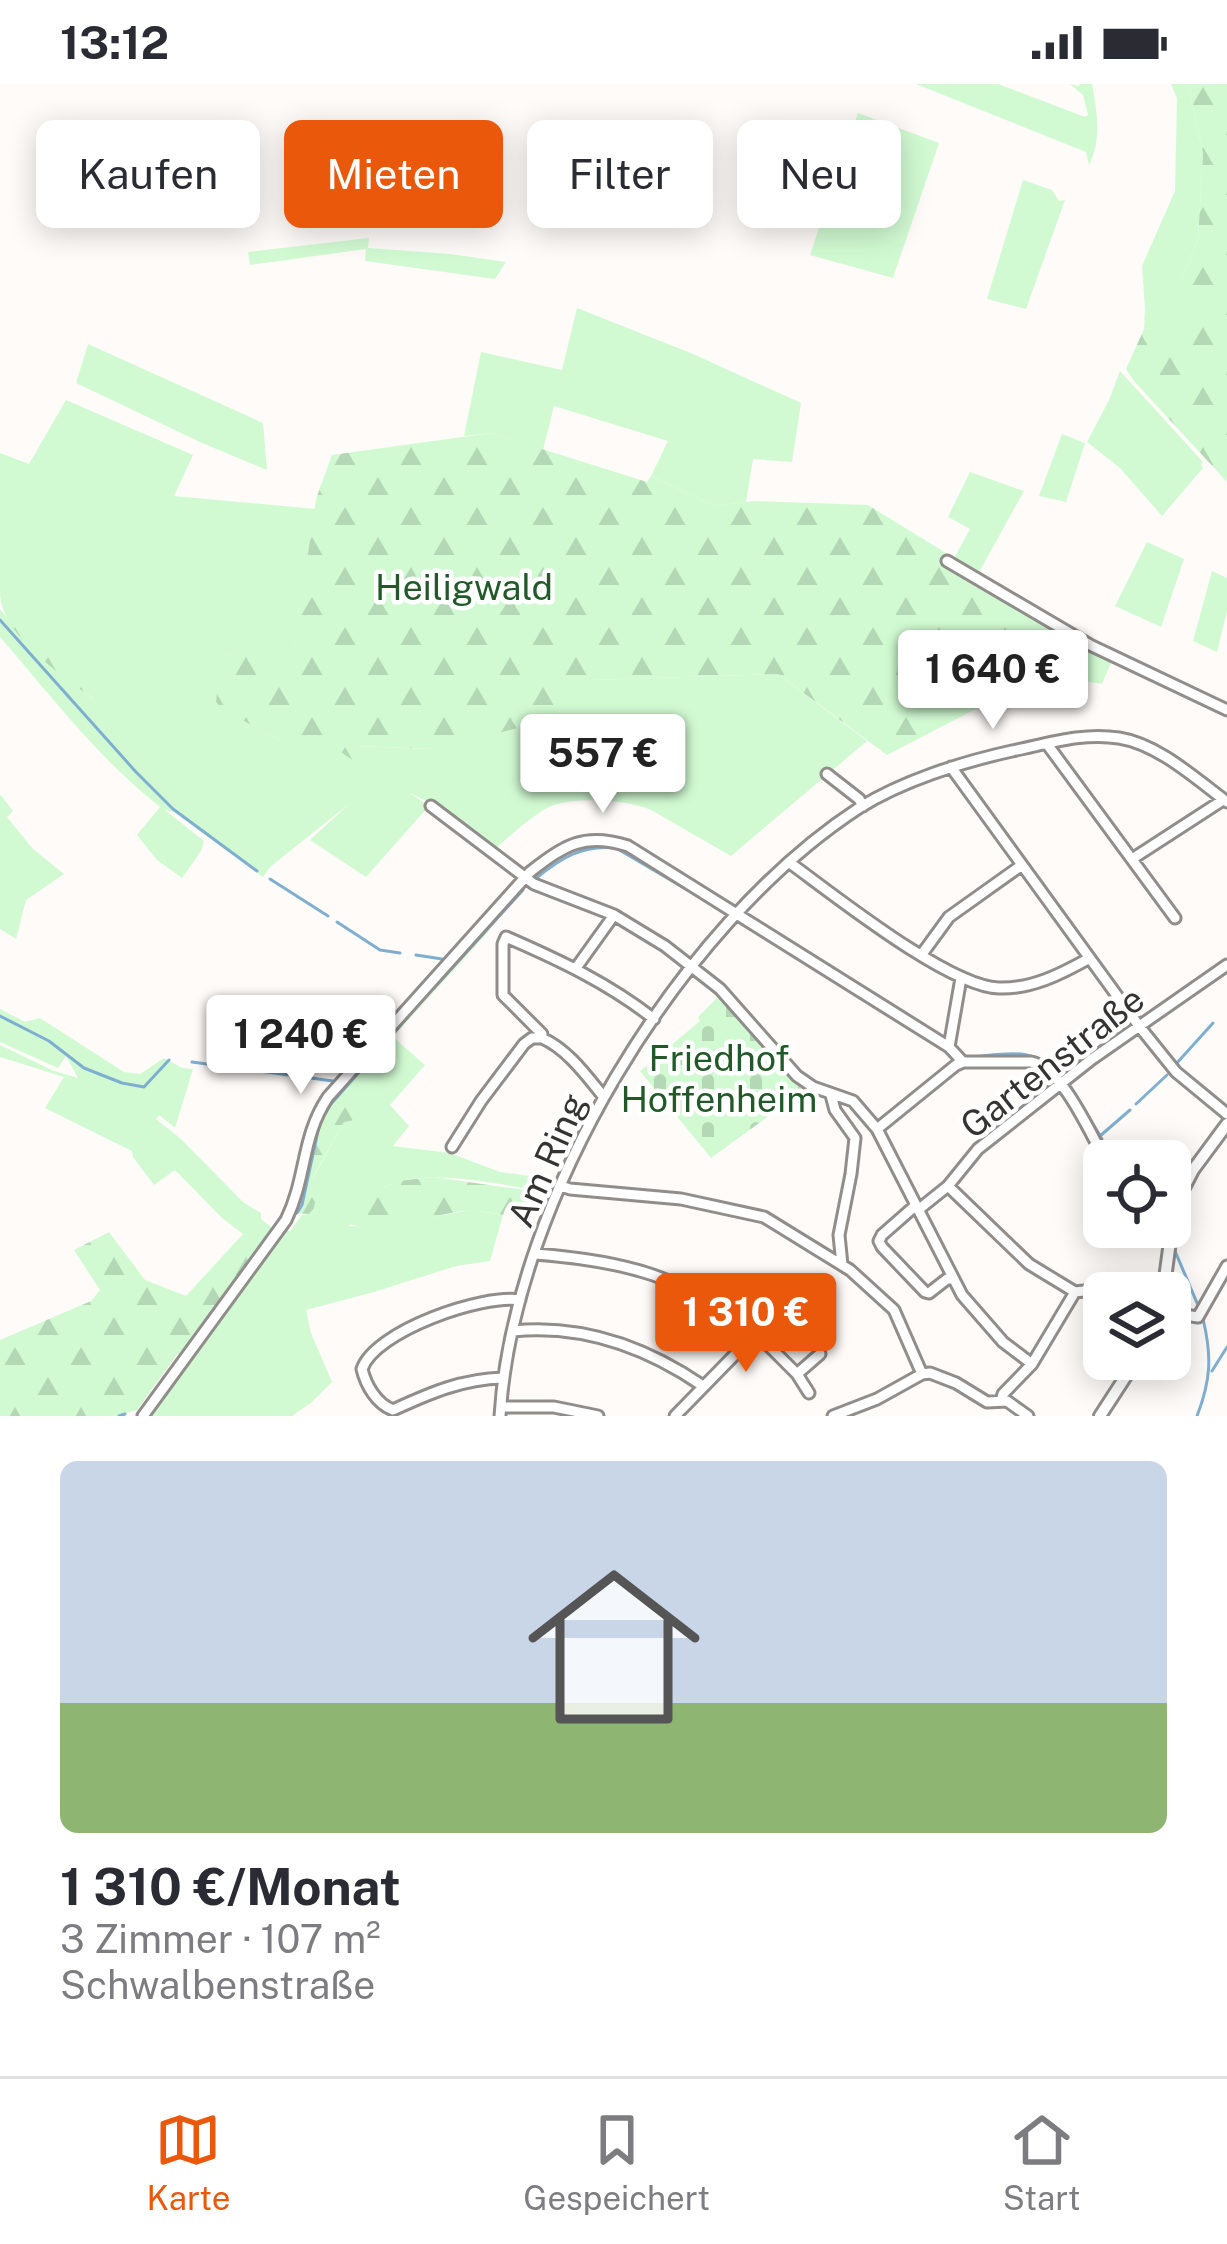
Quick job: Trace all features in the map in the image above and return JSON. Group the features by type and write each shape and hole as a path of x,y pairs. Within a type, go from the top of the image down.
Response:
{"main road":[{"path":"1191,1177 1227,1124"},
{"path":"1100,1416 1123,1380"}],"street":[{"path":"947,561 1090,645 1227,710"},
{"name":"Am Ring","path":"500,1412 520,1300 561,1186 603,1096 692,968 790,863 863,806 951,767 1083,736 1123,738 1171,760 1225,801"},
{"path":"1047,744 1174,917"},
{"path":"951,767 1139,1026 1176,1072 1227,1114"},
{"path":"827,774 863,806"},
{"path":"1132,859 1225,801"},
{"path":"431,806 525,878 614,915 664,946 720,989 796,1076 853,1101 877,1129 953,1280 1003,1342 1032,1364"},
{"path":"143,1416 286,1220 298,1195 310,1131 338,1085 525,878 572,844 595,838 628,846 950,1047 963,1062"},
{"path":"790,863 961,979 998,988 1027,985 1088,959"},
{"path":"922,954 950,917 1022,865"},
{"path":"576,968 614,915"},
{"path":"542,1038 503,995 506,937 576,968 654,1019"},
{"name":"Gartenstraße","path":"953,1280 925,1292 882,1247 882,1235 948,1186 978,1148 1061,1083 1227,965"},
{"path":"950,1047 961,979"},
{"path":"452,1147 532,1038 551,1042 603,1096"},
{"path":"877,1129 963,1062 1042,1064 1061,1083 1094,1140"},
{"path":"832,1095 835,1110 855,1138 838,1235 842,1265"},
{"path":"561,1186 681,1199 753,1213 780,1226 842,1265 894,1310 922,1374"},
{"path":"948,1186 1030,1264 1075,1292 1083,1291"},
{"path":"535,1254 610,1262 661,1276 711,1300 756,1333 809,1393"},
{"path":"1191,1314 1200,1314 1227,1266"},
{"path":"987,1414 1032,1364 1075,1292"},
{"path":"503,1378 450,1385 393,1410 371,1390 362,1370 376,1350 418,1324 489,1300 520,1300"},
{"path":"675,1416 778,1312"},
{"path":"513,1331 544,1328 621,1342 674,1366 703,1386"},
{"path":"797,1374 820,1354"},
{"path":"833,1416 930,1373 987,1402 1007,1401 1028,1416"},
{"path":"500,1412 554,1407 598,1416"}],"green space":[{"path":"916,84 998,84 1085,117 1083,95 1070,84 1092,84 1097,135 1089,165 1086,152"},
{"path":"1171,84 1188,84 1203,153 1198,239 1180,283 1180,325 1144,329 1142,266 1175,191 1177,98"},
{"path":"1188,84 1227,84 1227,482 1126,369 1144,329 1180,324 1180,283 1198,239 1203,153"},
{"path":"901,129 939,143 893,278 810,255 819,228 901,228"},
{"path":"1023,180 1065,200 1026,309 987,299"},
{"path":"369,238 368,248 506,262 495,279 365,261 366,249 250,265 248,252"},
{"path":"577,308 801,403 792,462 753,459 746,502 715,506 651,476 668,441 554,406 543,450 491,433 464,436 481,352 562,370"},
{"path":"88,344 263,423 267,470 76,383"},
{"path":"1120,371 1203,462 1203,468 1162,516 1120,468 1087,442"},
{"path":"66,400 193,455 174,496 316,509 295,645 222,655 216,702 281,741 332,745 375,774 353,746 436,749 592,680 778,674 867,741 731,856 651,810 599,800 547,808 494,850 410,793 429,806 366,877 310,840 349,804 263,877 165,810 204,841 182,878 157,860 137,835 160,807 96,748 0,637 0,609 43,657 93,699 102,672 0,592 0,453 29,464"},
{"name":"Heiligwald","path":"491,433 647,482 651,476 715,506 753,501 868,505 1069,629 1043,674 887,755 778,674 592,680 573,714 436,749 355,746 379,778 332,746 316,753 281,741 222,709 216,702 221,655 295,644 316,499 332,455"},
{"path":"1062,434 1085,443 1066,502 1039,496"},
{"path":"970,472 1024,491 977,576 954,558 970,529 948,517"},
{"path":"1147,542 1184,559 1161,627 1115,606"},
{"path":"1212,571 1227,578 1227,611 1217,652 1193,641"},
{"path":"0,592 103,672 94,699 21,638 3,608"},
{"path":"1069,629 1113,658 1102,684 1043,674"},
{"path":"0,794 13,811 7,817 33,849 64,874 26,900 16,939 0,929"},
{"path":"486,928 489,931 393,1037 425,1065 390,1105 409,1126 393,1146 450,1153 500,1172 558,1180 551,1193 458,1179 410,1179 389,1185 373,1195 349,1226 376,1227 471,1210 503,1215 490,1261 456,1266 306,1310 332,1382 292,1416 148,1416 287,1230 309,1214 313,1178 344,1122 341,1088"},
{"name":"Friedhof Hoffenheim","path":"720,995 803,1091 711,1158 640,1071 700,1021 698,1017"},
{"path":"0,1009 25,1022 40,1018 124,1072 140,1074 164,1058 193,1069 175,1128 159,1115 156,1119 275,1230 261,1248 221,1217 175,1170 154,1185 132,1151 45,1108 64,1077 0,1057 0,1045 78,1078 66,1056 58,1068 0,1042"},
{"path":"346,1087 369,1117 344,1122 313,1177 318,1183 314,1208 309,1214 294,1213 315,1126 333,1097"},
{"path":"433,1177 546,1193 543,1199 506,1207 503,1215 464,1211 375,1227 343,1221 332,1211 398,1181"},
{"path":"109,1232 145,1280 186,1296 243,1234 261,1248 137,1410 115,1416 0,1416 0,1340 91,1301 100,1290 74,1250"}],"waterway":[{"path":"0,620 173,809 257,871"},
{"path":"535,879 572,854 616,848 718,908"},
{"path":"270,879 328,916"},
{"path":"434,988 523,890"},
{"path":"739,921 950,1054"},
{"path":"337,922 380,950 400,953"},
{"path":"416,955 442,959"},
{"path":"297,1213 320,1122 429,993"},
{"path":"0,1016 49,1041 84,1068 122,1083 144,1087 169,1060"},
{"path":"1176,1064 1213,1023"},
{"path":"970,1057 1030,1056 1063,1074"},
{"path":"192,1062 333,1081"},
{"path":"1136,1104 1167,1075"},
{"path":"1069,1084 1102,1139"},
{"path":"1100,1136 1130,1110"},
{"path":"920,1201 935,1191"},
{"path":"151,1411 287,1227"},
{"path":"1175,1251 1200,1310"},
{"path":"1197,1416 1209,1368 1203,1319"},
{"path":"1212,1371 1227,1347"},
{"path":"119,1416 125,1414"}]}
